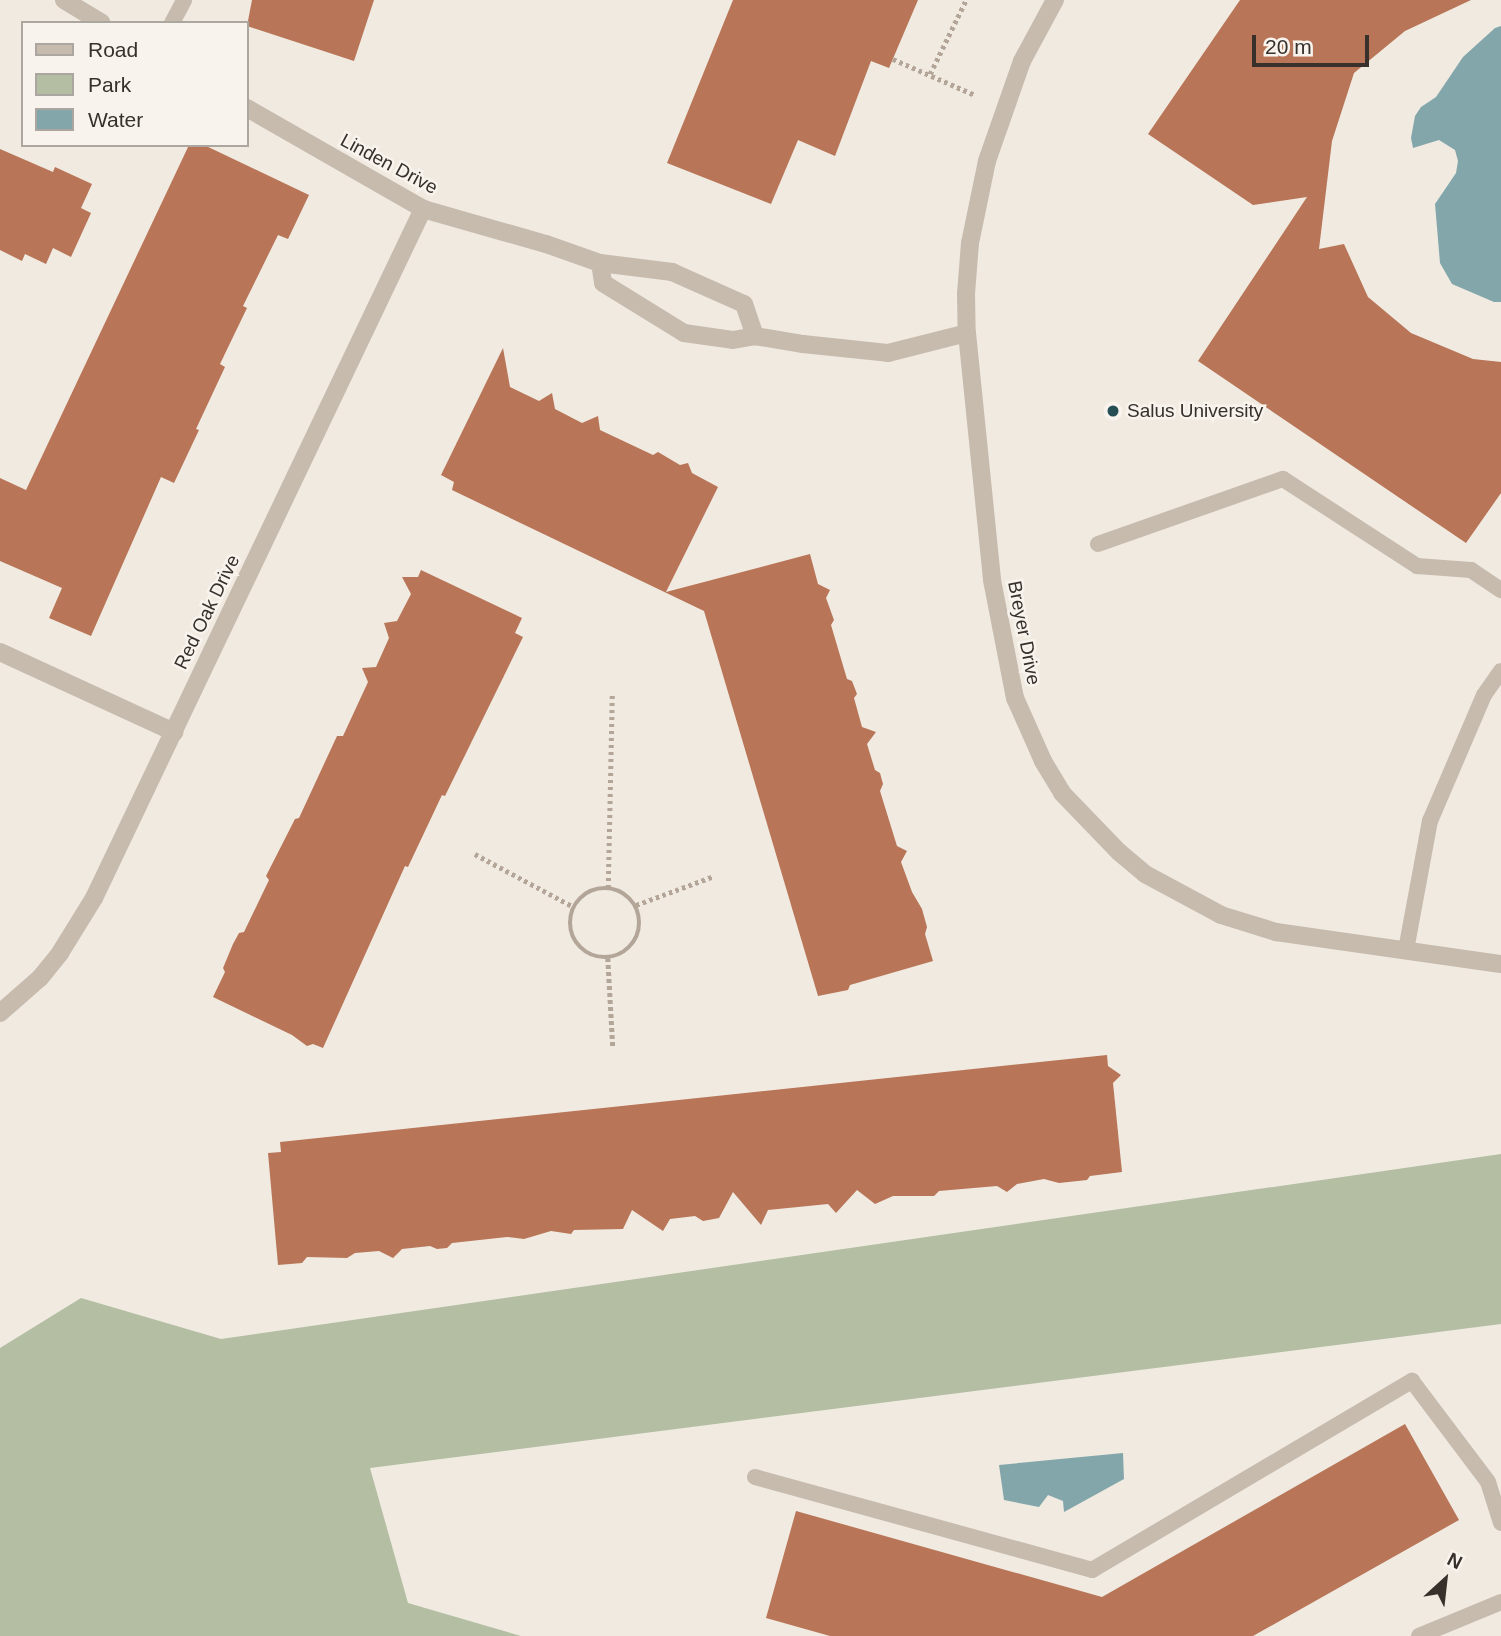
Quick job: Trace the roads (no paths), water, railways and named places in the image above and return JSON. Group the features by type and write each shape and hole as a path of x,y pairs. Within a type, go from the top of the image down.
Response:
{"street":[{"path":"64,0 99,21"},
{"name":"Breyer Drive","path":"1055,0 1022,61 986,161 970,243 967,333 992,580 1015,698 1043,761 1062,793 1136,867 1196,904 1276,932 1501,964"},
{"name":"Linden Drive","path":"248,109 423,209 546,244 600,263 673,272 744,304 755,336"},
{"name":"Red Oak Drive","path":"0,1013 40,978 79,924 174,732 423,209"},
{"path":"600,263 603,284 684,333 733,340 755,336 803,345 888,353 967,333"},
{"path":"0,652 174,732"}],"lane":[{"path":"173,21 184,0"},
{"path":"1098,544 1283,479 1417,566 1471,570 1501,590"},
{"path":"1406,950 1430,821 1484,695 1501,671"},
{"path":"755,1477 1092,1570 1412,1381 1488,1482 1501,1523"},
{"path":"1419,1636 1501,1602"}],"water":[{"path":"1501,26 1501,302 1494,302 1452,284 1440,263 1435,204 1456,173 1458,161 1455,150 1439,140 1413,148 1411,138 1415,116 1421,107 1436,97 1463,57 1495,28"},
{"path":"1123,1453 1124,1479 1064,1512 1063,1501 1048,1495 1039,1507 1004,1500 999,1465"}],"place":[{"name":"Salus University","path":"1113,411"}]}
